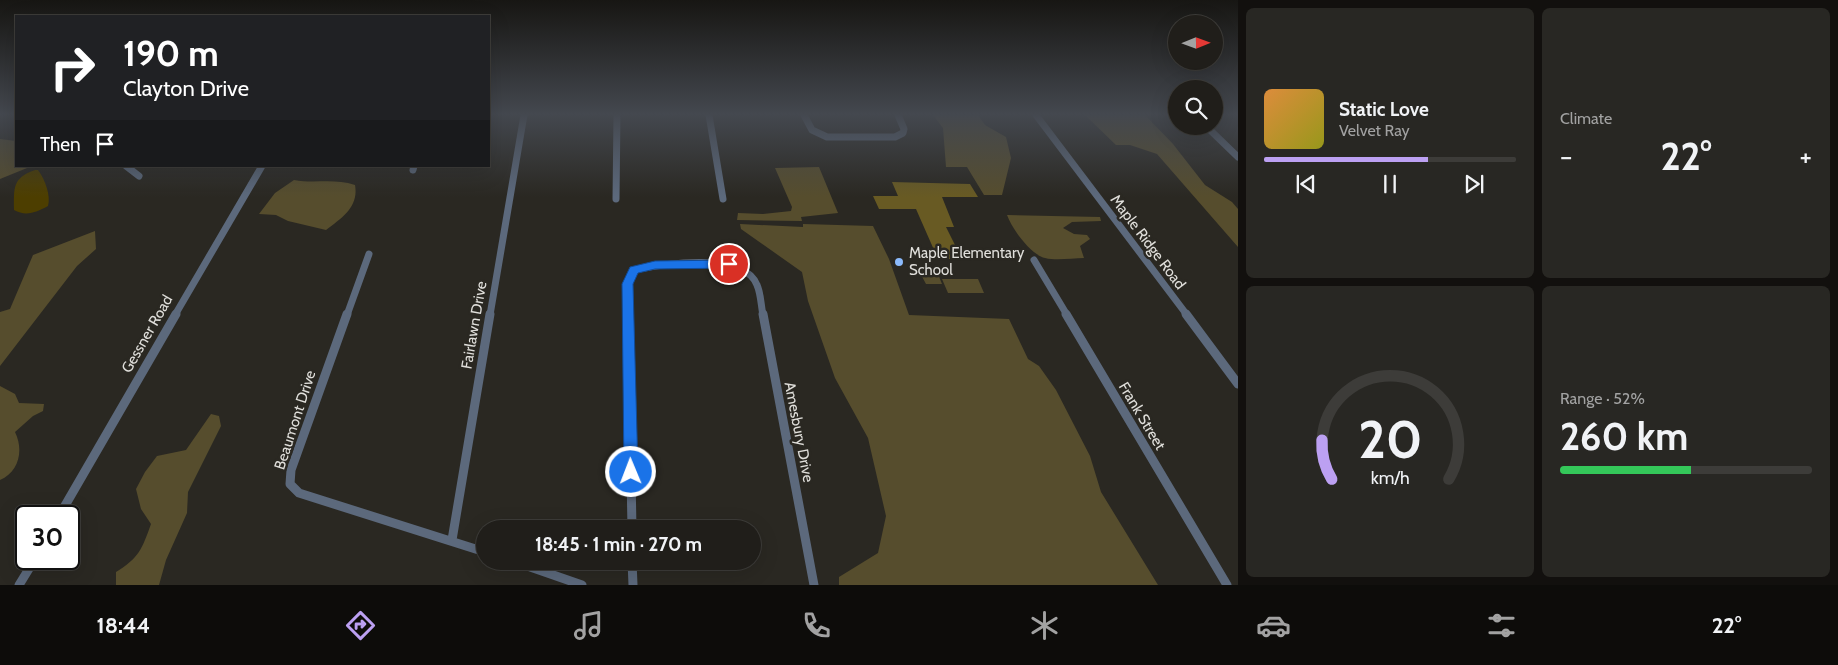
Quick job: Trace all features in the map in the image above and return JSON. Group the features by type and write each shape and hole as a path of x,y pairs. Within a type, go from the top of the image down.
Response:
{"street":[{"name":"Fairlawn Drive","path":"452,540 519,142"},
{"path":"616,199 617,142"},
{"path":"714,142 723,199"},
{"name":"Maple Ridge Road","path":"1057,142 1238,384"},
{"path":"1223,142 1238,157"},
{"path":"127,167 139,176"},
{"name":"Gessner Road","path":"65,505 261,167"},
{"name":"Beaumont Drive","path":"369,254 291,470 290,484 299,493 476,549"},
{"name":"Frank Street","path":"1034,260 1227,585"},
{"name":"Amesbury Drive","path":"632,520 627,284 634,270 655,265 729,264 746,270 757,284 814,585"},
{"path":"19,585 28,570"},
{"path":"539,570 582,585"},
{"path":"632,570 633,585"}],"shaded area":[{"path":"0,142 15,142 15,167 30,167 0,179"},
{"path":"944,142 1007,142 1011,158 1002,195 984,195 967,167 946,167"},
{"path":"1113,142 1171,142 1205,185 1232,202 1238,209 1238,247 1157,154 1130,145 1116,145"},
{"path":"819,167 838,213 801,217 802,221 737,220 738,213 763,214 791,211 792,207 775,168"},
{"path":"38,170 45,183 49,197 48,206 31,213 18,212 14,210 14,196 18,180"},
{"path":"294,180 339,182 355,185 356,193 352,206 338,221 326,230 288,221 276,215 259,214 275,193"},
{"path":"1007,215 1100,217 1101,221 1072,222 1063,228 1074,234 1087,235 1090,239 1080,246 1084,258 1054,259 1040,256 1028,247 1013,227"},
{"path":"740,224 803,227 803,224 873,226 889,259 909,315 1009,319 1028,359 1039,366 1056,390 1090,456 1101,492 1158,585 839,585 839,577 878,553 886,516 868,438 835,378 808,301 802,272 741,229"},
{"path":"95,231 96,249 77,266 0,366 0,312 10,309 33,255"},
{"path":"918,269 936,269 942,284 926,284"},
{"path":"942,279 978,279 984,293 948,293"},
{"path":"0,386 15,394 19,403 44,404 43,411 33,416 15,432 19,446 18,460 12,472 0,480"},
{"path":"211,414 219,416 221,426 188,492 187,513 166,560 159,585 116,585 116,572 130,562 139,552 151,524 141,509 136,489 145,472 157,456 186,450"}],"building":[{"name":"Maple Elementary School","path":"892,182 970,184 978,197 942,197 954,227 946,227 962,259 938,259 916,209 879,209 873,196 898,196"}],"place":[{"name":"Maple Elementary School","path":"899,262"}],"route":[{"path":"631,472 627,284 634,270 655,265 729,264"}]}
